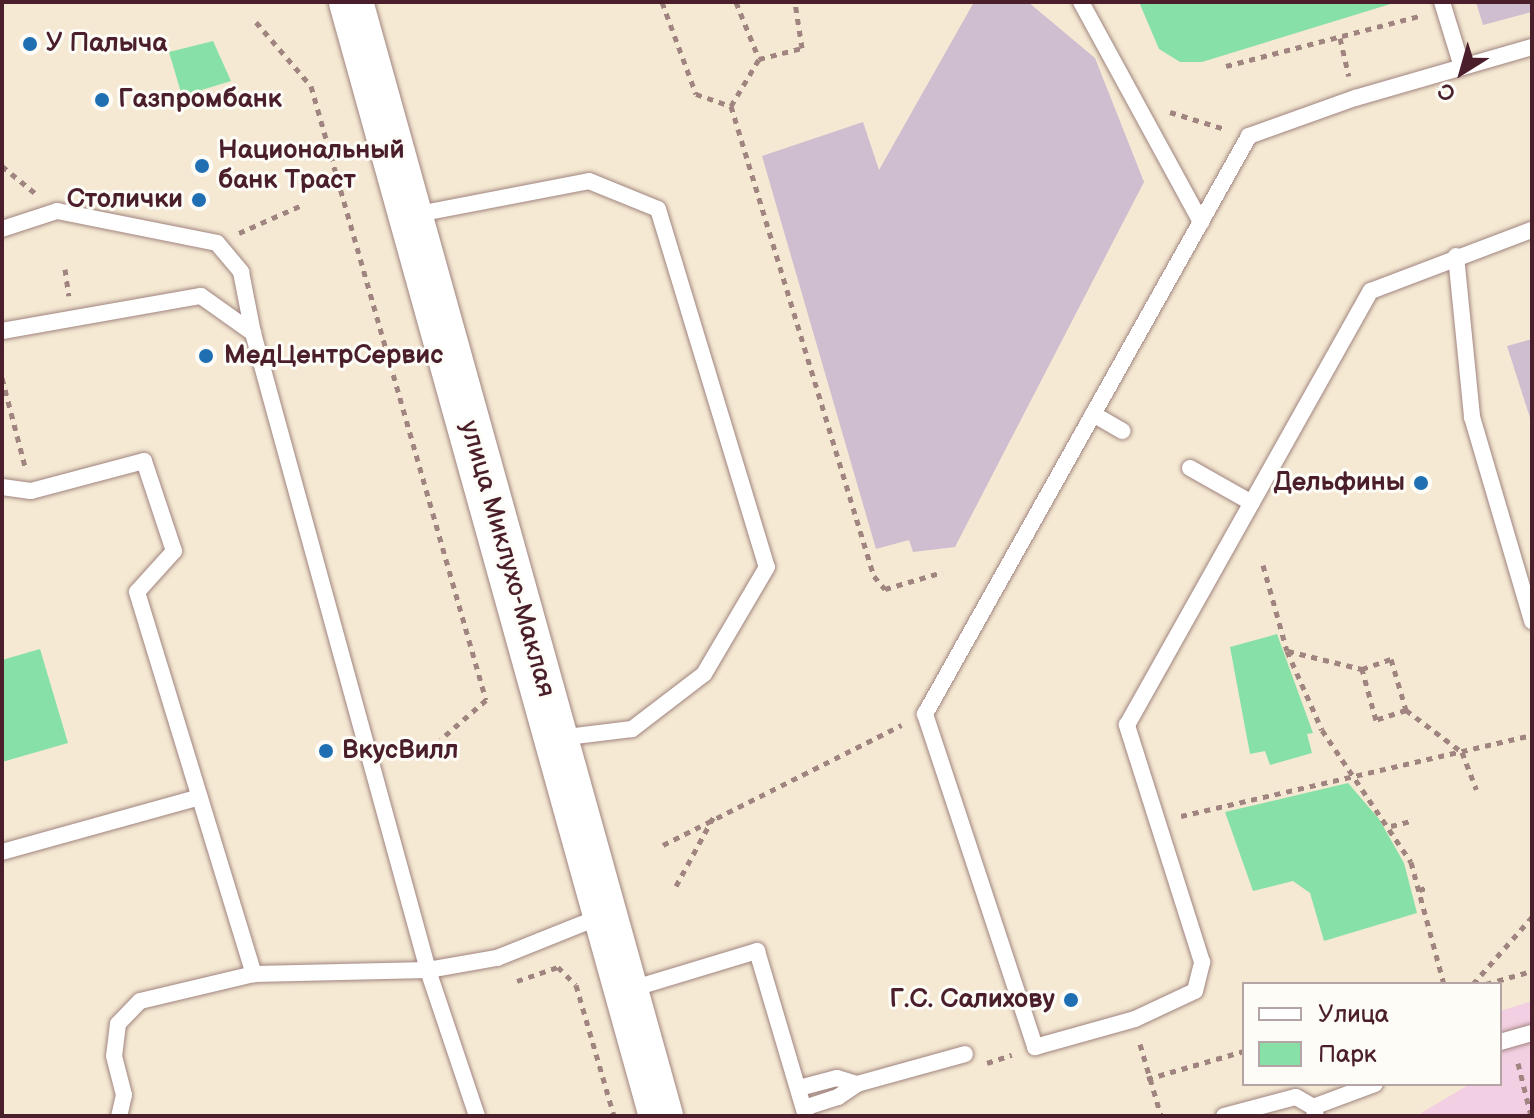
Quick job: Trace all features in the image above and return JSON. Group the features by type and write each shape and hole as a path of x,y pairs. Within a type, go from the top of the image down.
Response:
{"main road":[{"name":"улица Миклухо-Маклая","path":"357,7 661,1116"}],"lane":[{"path":"1081,2 1201,222"},
{"path":"1443,5 1462,67"},
{"path":"1532,47 1355,98 1249,136 925,714 1035,1047 1135,1019 1195,991 1202,962 1127,725 1371,291 1456,256 1532,230"},
{"path":"412,215 589,181 658,209 767,567 704,674 632,729 558,738"},
{"path":"2,229 57,211 217,243 241,272 253,333 428,970 477,1116"},
{"path":"1456,256 1472,417 1532,621"},
{"path":"2,331 201,296 253,333"},
{"path":"1093,414 1123,431"},
{"path":"2,487 31,491 144,461 174,551 137,592 254,974"},
{"path":"1190,468 1252,503"},
{"path":"2,852 200,797"},
{"path":"119,1116 124,1095 114,1056 118,1024 140,1001 254,974 428,970 497,958 604,916"},
{"path":"625,991 757,951 805,1112 838,1097 857,1084 965,1054"},
{"path":"1505,1041 1532,1033"},
{"path":"799,1088 837,1078 857,1084"},
{"path":"1224,1116 1296,1097 1314,1111 1370,1086"}],"path":[{"path":"662,2 696,94 731,106"},
{"path":"736,2 759,59"},
{"path":"795,2 802,48 759,59 731,106 874,576 885,589 943,572"},
{"path":"1226,66 1340,38 1443,5"},
{"path":"256,22 311,86 486,700 441,739"},
{"path":"1340,38 1355,98"},
{"path":"1133,101 1249,136"},
{"path":"2,166 57,211"},
{"path":"217,243 302,205"},
{"path":"2,378 31,491"},
{"path":"1263,565 1287,651 1350,776 1391,826 1411,862 1443,982"},
{"path":"1287,651 1362,669 1391,659 1406,710 1462,752 1476,789"},
{"path":"1362,669 1376,720 1406,710"},
{"path":"663,845 715,815 925,714"},
{"path":"1157,822 1532,735"},
{"path":"676,886 715,815"},
{"path":"1391,826 1411,821"},
{"path":"1419,890 1430,887"},
{"path":"1475,982 1532,917"},
{"path":"504,986 558,967 576,985 614,1116"},
{"path":"1493,982 1532,971"},
{"path":"1135,1019 1147,1079 1161,1116"},
{"path":"1505,1041 1531,1116"},
{"path":"965,1054 981,1064 1035,1047"},
{"path":"1147,1079 1242,1052"}],"shaded area":[{"path":"974,2 1028,2 1095,58 1144,182 955,547 913,552 909,540 876,549 762,156 863,122 879,170"},
{"path":"1476,2 1532,2 1532,12 1483,25"},
{"path":"1532,339 1532,424 1507,346"},
{"path":"1532,1001 1532,1116 1416,1116 1467,1086 1502,1086 1502,1010"}],"green space":[{"path":"1139,2 1397,2 1202,62 1180,62 1159,49"},
{"path":"213,41 231,81 182,96 169,52"},
{"path":"1277,634 1313,733 1307,734 1312,753 1270,765 1265,751 1250,754 1230,647"},
{"path":"40,649 68,743 2,762 2,660"},
{"path":"1348,783 1379,819 1404,863 1417,913 1324,941 1310,893 1293,881 1253,891 1225,812"}],"place":[{"name":"У Палыча","path":"30,44"},
{"name":"Газпромбанк","path":"102,100"},
{"name":"Национальный банк Траст","path":"202,166"},
{"name":"Столички","path":"199,200"},
{"name":"МедЦентрСервис","path":"206,356"},
{"name":"Дельфины","path":"1421,483"},
{"name":"ВкусВилл","path":"326,751"},
{"name":"Г.С. Салихову","path":"1071,1000"}]}
